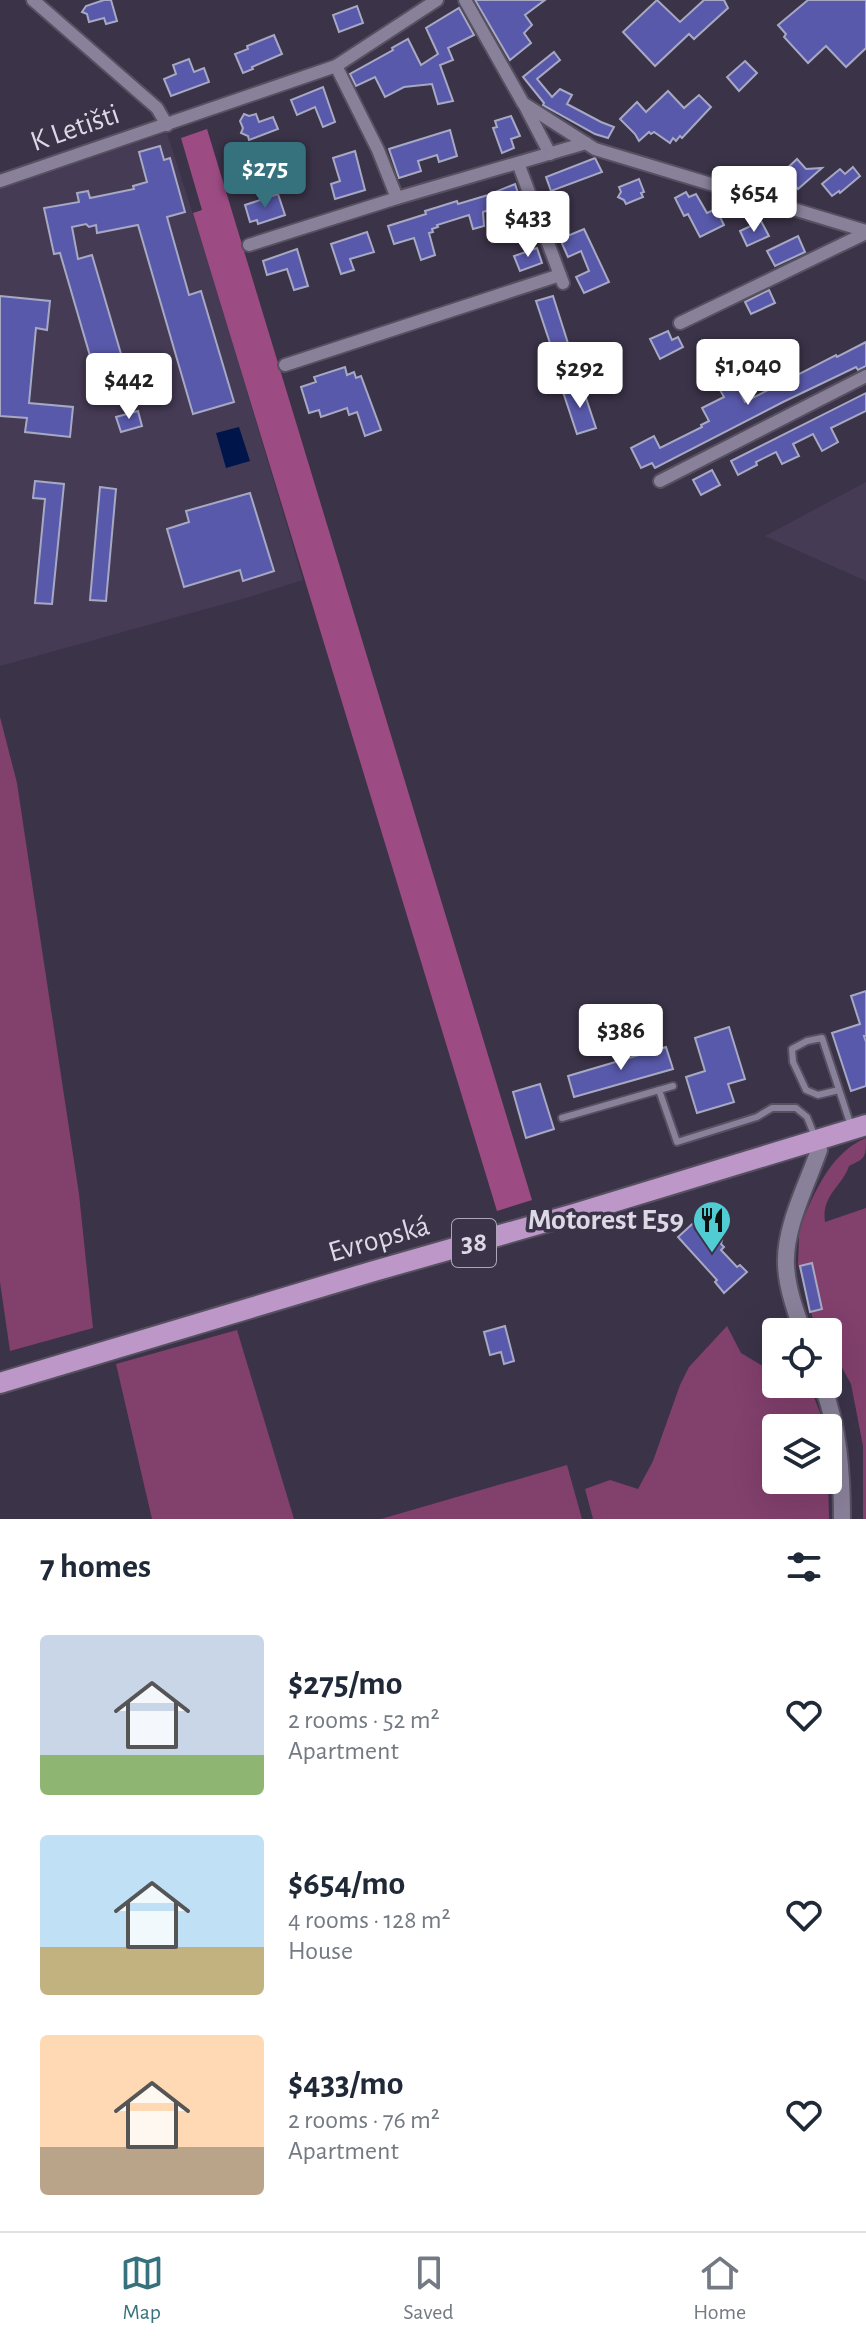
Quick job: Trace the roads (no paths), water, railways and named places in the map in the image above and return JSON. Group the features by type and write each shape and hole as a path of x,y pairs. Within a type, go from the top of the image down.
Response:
{"main road":[{"name":"Evropská","path":"0,1383 589,1210 859,1127"}],"street":[{"path":"33,0 157,108 167,125"},
{"name":"K Letišti","path":"0,181 336,66 437,0"},
{"path":"465,0 550,154"},
{"path":"336,66 378,150 397,198"},
{"path":"523,103 595,149 866,232"},
{"path":"249,245 586,143"},
{"path":"285,365 562,279 518,163"},
{"path":"680,323 866,232"},
{"path":"660,481 866,376"},
{"path":"798,1318 785,1263 789,1233 819,1150 816,1140"},
{"path":"827,1398 839,1449 842,1519"}],"lane":[{"path":"839,1090 818,1095 806,1090 793,1062 792,1049 822,1038 839,1090 859,1127"},
{"path":"562,1118 673,1086"},
{"path":"659,1090 677,1142 757,1117 772,1108 796,1108 807,1117 816,1140"}],"place":[{"name":"Motorest E59","path":"712,1254"}]}
